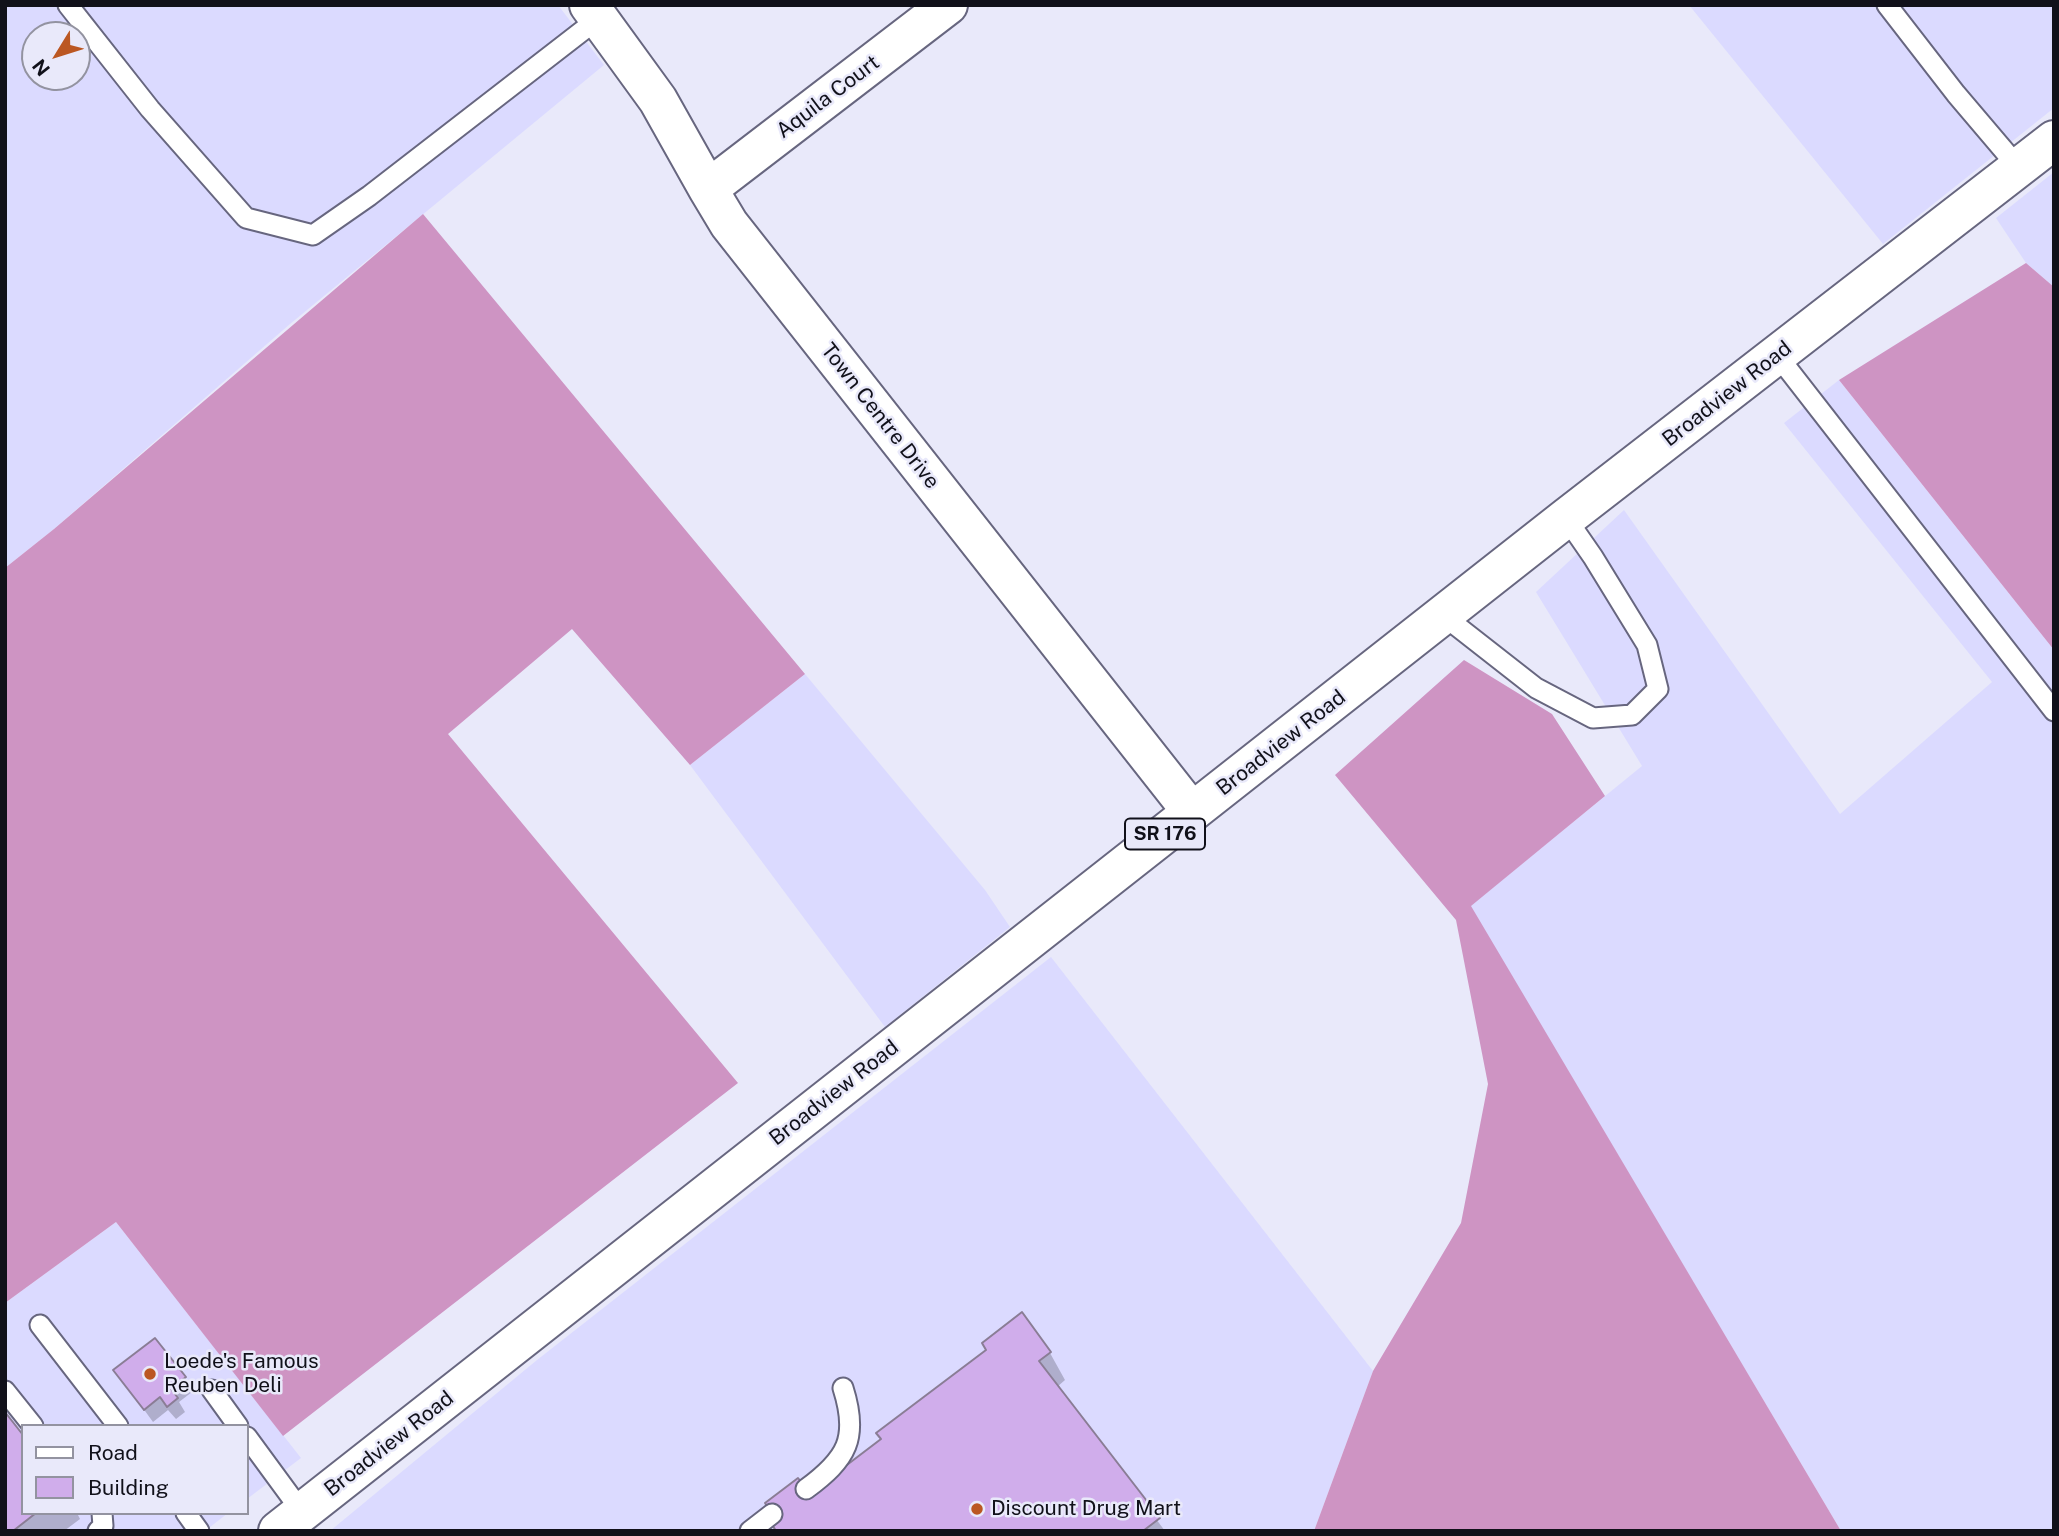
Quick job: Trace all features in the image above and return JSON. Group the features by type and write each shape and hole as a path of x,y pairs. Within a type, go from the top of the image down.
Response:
{"main road":[{"name":"Aquila Court","path":"708,189 948,5"},
{"name":"Town Centre Drive","path":"594,11 659,100 708,189 752,254 1192,812"},
{"name":"Broadview Road","path":"290,1521 1566,518 2054,140"}],"lane":[{"path":"68,5 150,109 246,218 313,235 369,196 594,11"},
{"path":"1887,5 1956,94 2018,167"},
{"path":"1777,355 2054,711"},
{"path":"1444,616 1536,688 1593,718 1632,715 1658,689 1647,645 1593,556 1566,518"},
{"path":"40,1325 116,1424"},
{"path":"806,1489 835,1463 851,1434 851,1413 844,1388"},
{"path":"212,1390 237,1424"},
{"path":"5,1391 31,1424"},
{"path":"248,1439 290,1521"},
{"path":"750,1531 772,1514"},
{"path":"98,1531 103,1526 102,1515"},
{"path":"187,1515 199,1531"}],"shaded area":[{"path":"5,5 558,5 604,65 290,324 54,529 5,568"},
{"path":"1689,5 2054,5 2054,108 1883,244"},
{"path":"2054,172 2054,287 2026,263 1996,218"},
{"path":"423,214 805,674 690,765 572,629 448,734 738,1083 283,1436 116,1222 5,1303 5,568"},
{"path":"2026,263 2054,287 2054,650 1839,380"},
{"path":"1839,380 2054,650 2054,1531 1841,1531 1470,906 1642,766 1536,592 1624,510 1840,814 1992,682 1784,423"},
{"path":"1464,660 1552,714 1605,796 1471,906 1841,1531 1314,1531 1373,1371 1461,1223 1488,1084 1456,920 1335,775"},
{"path":"805,674 985,890 1010,927 885,1027 690,765"},
{"path":"1051,957 1373,1371 1314,1531 330,1531 537,1360"},
{"path":"116,1222 301,1458 248,1498 248,1424 21,1424 21,1515 225,1515 205,1531 5,1531 5,1303"}],"building":[{"path":"1022,1312 1051,1352 1039,1361 1160,1518 1143,1531 776,1531 771,1523 772,1514 765,1503 798,1478 810,1493 881,1439 876,1433 986,1350 982,1343"},
{"name":"Loede's Famous Reuben Deli","path":"155,1338 186,1377 171,1389 178,1398 167,1407 160,1397 144,1410 113,1370"},
{"path":"5,1412 21,1432 21,1515 33,1515 13,1531 5,1531"}],"place":[{"name":"Loede's Famous Reuben Deli","path":"150,1374"},
{"name":"Discount Drug Mart","path":"977,1509"}]}
